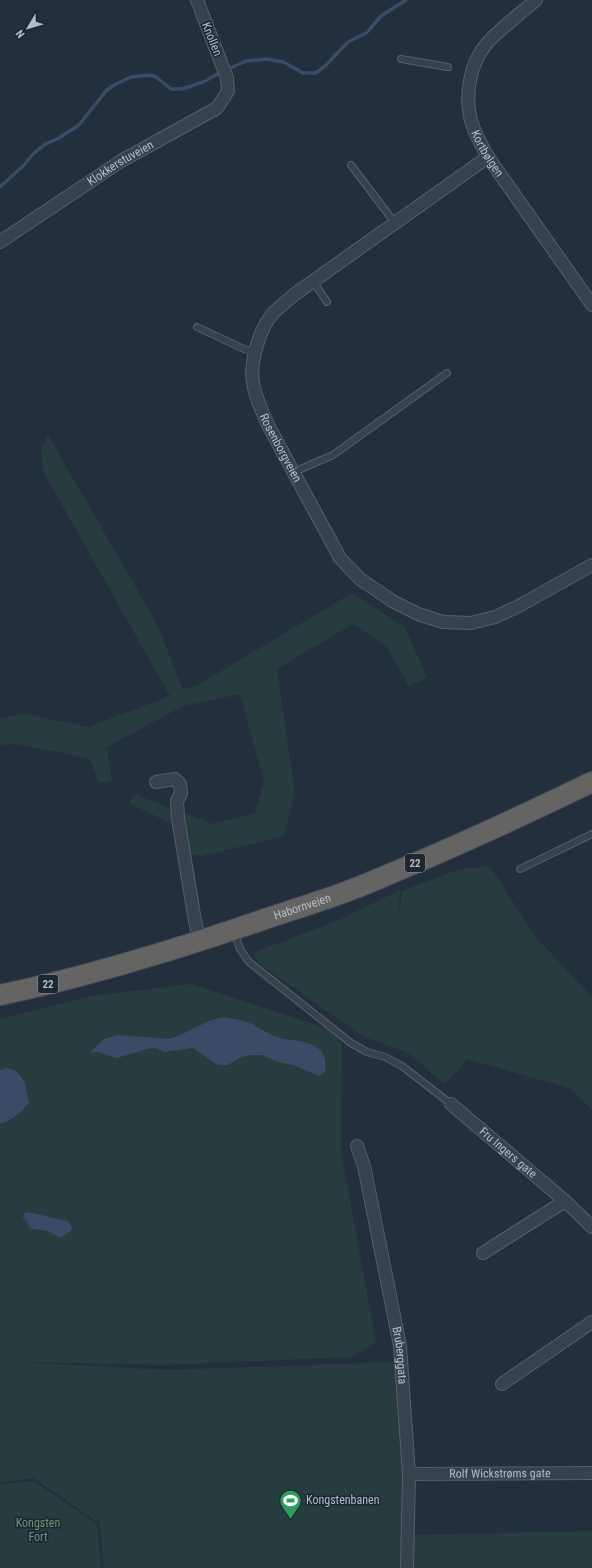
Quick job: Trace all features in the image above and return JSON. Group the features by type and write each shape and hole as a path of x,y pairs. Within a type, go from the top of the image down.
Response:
{"highway":[{"name":"Habornveien","path":"0,995 95,972 200,942 360,886 454,847 592,782"}],"street":[{"name":"Knollen","path":"197,0 227,78"},
{"name":"Kortbølgen","path":"536,0 487,43 473,68 468,101 472,122 478,139 488,156 592,305"},
{"name":"Klokkerstuveien","path":"0,241 121,161 217,108 228,91 227,78"},
{"name":"Rosenborgveien","path":"488,156 295,294 273,313 262,332 255,352 251,370 254,388 268,425 340,558 360,579 394,602 418,614 443,622 471,623 495,617 592,565"},
{"path":"156,782 175,780 180,784 181,793 177,801 178,818 195,921 200,942"},
{"name":"Fru Ingers gate","path":"450,1104 565,1201 592,1227"},
{"name":"Bruberggata","path":"357,1146 364,1166 400,1346 409,1474 407,1568"},
{"path":"483,1253 565,1201"},
{"path":"502,1384 592,1322"},
{"name":"Rolf Wickstrøms gate","path":"409,1474 592,1473"}],"lane":[{"path":"401,59 448,67"},
{"path":"351,165 395,223"},
{"path":"313,281 327,302"},
{"path":"197,327 244,349 255,352"},
{"path":"294,472 333,455 447,373"},
{"path":"520,869 592,834"},
{"path":"233,931 240,949 249,962 315,1015 351,1043 367,1052 385,1057 402,1066 450,1104"}],"green space":[{"path":"48,435 157,624 183,690 201,683 352,593 405,627 427,678 409,686 386,646 353,624 277,669 295,793 284,836 201,856 179,853 172,824 129,803 133,794 213,824 255,813 264,782 240,694 183,706 107,747 112,781 99,783 89,758 15,744 0,745 0,718 24,714 88,727 170,696 43,471 41,448"},
{"path":"490,866 534,935 592,997 592,1110 569,1088 467,1059 445,1085 409,1053 364,1037 261,965 254,957 255,952 339,920 400,890 399,916 402,891 460,869"},
{"path":"191,984 329,1029 342,1043 341,1151 376,1342 352,1357 164,1365 19,1362 166,1370 394,1362 404,1475 402,1568 104,1568 99,1523 33,1478 0,1483 0,1019 92,996"},
{"name":"Kongsten Fort","path":"33,1481 97,1524 101,1568 0,1568 0,1485"},
{"path":"592,1531 592,1568 409,1568 410,1535"}],"water":[{"path":"222,1017 237,1019 252,1024 269,1034 280,1038 305,1042 315,1046 321,1051 324,1057 325,1072 319,1076 296,1066 275,1061 262,1055 241,1057 228,1065 218,1065 193,1048 165,1052 155,1048 147,1049 117,1058 98,1052 89,1053 104,1039 117,1035 168,1039 178,1036 209,1021"},
{"path":"7,1068 13,1070 21,1076 24,1081 29,1103 16,1116 0,1124 0,1070"},
{"path":"27,1212 68,1221 72,1228 71,1231 61,1238 47,1231 33,1229 29,1227 27,1221 23,1219 24,1214"}],"waterway":[{"path":"228,69 246,61 267,59 283,62 303,73 316,73 325,66 348,42 366,33 381,16 406,0"},
{"path":"0,187 44,145 59,138 79,125 106,91 114,85 131,77 150,75 156,77 171,89 182,89 203,82 221,72"}],"place":[{"name":"Kongstenbanen","path":"290,1520"}]}
